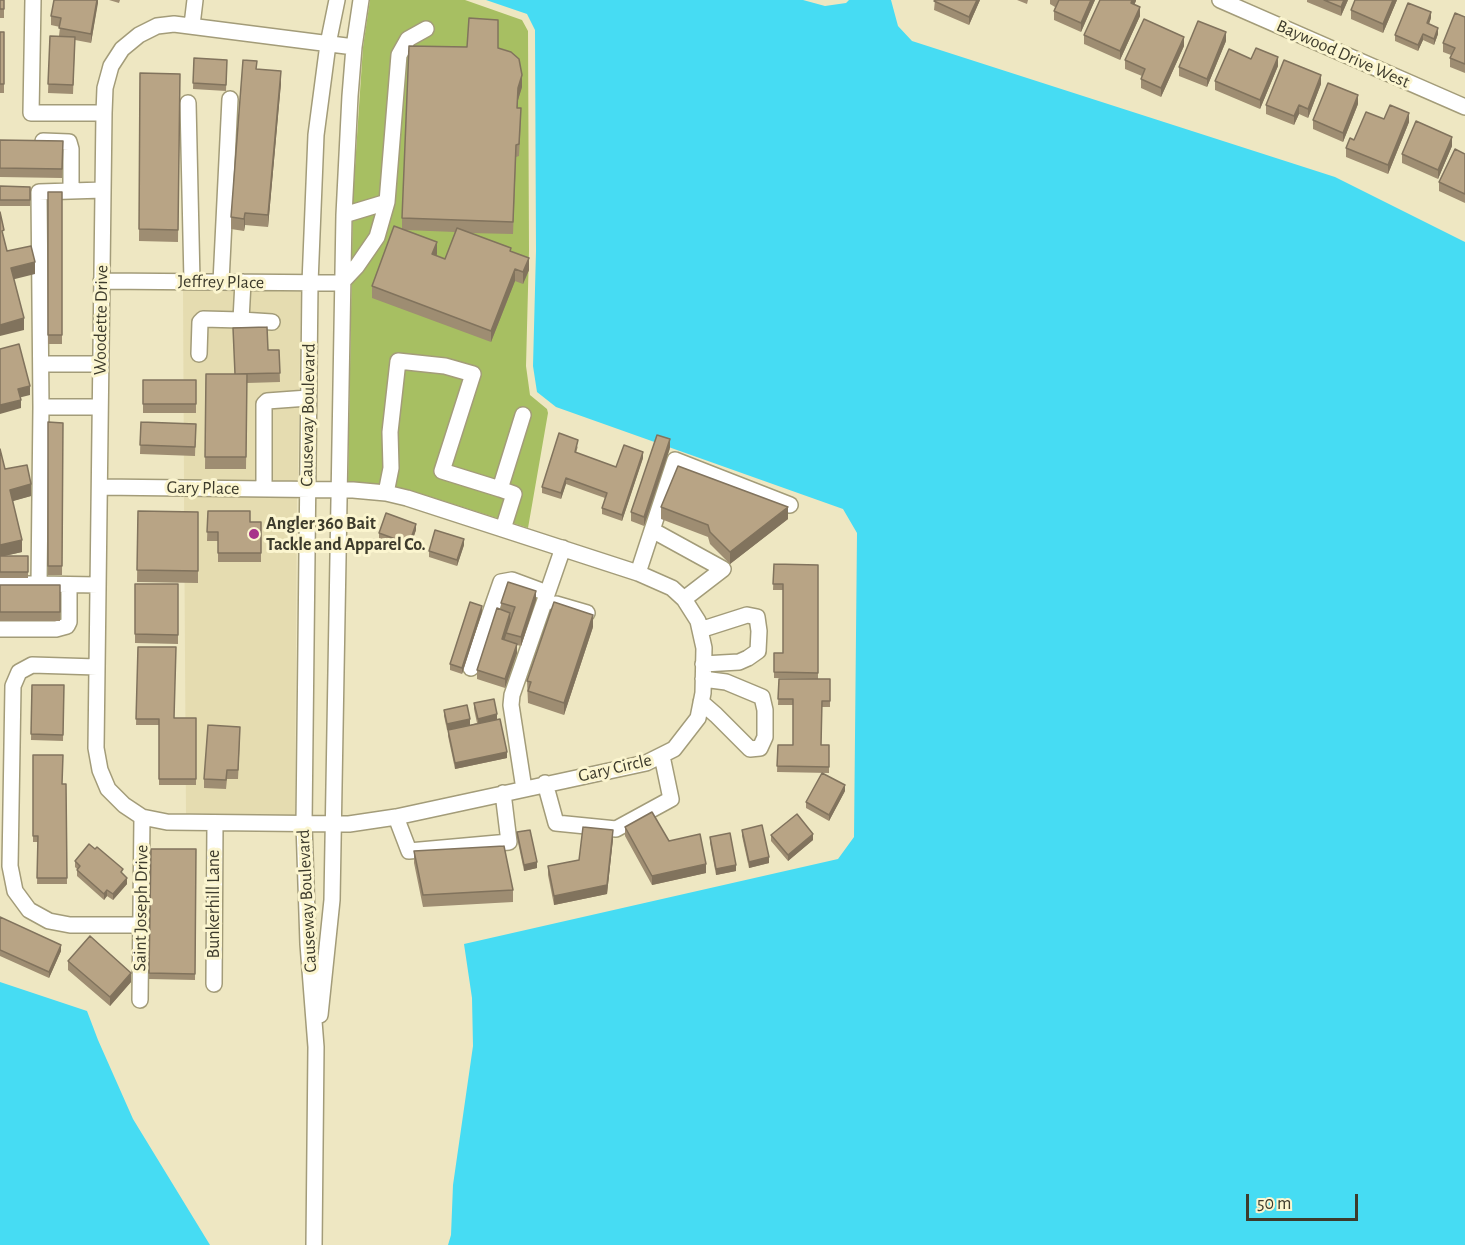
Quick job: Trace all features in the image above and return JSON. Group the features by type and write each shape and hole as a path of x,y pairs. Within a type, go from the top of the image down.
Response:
{"street":[{"path":"33,0 31,113 104,113"},
{"path":"192,26 195,0"},
{"name":"Causeway Boulevard","path":"314,1245 316,1047 308,944 304,824 306,489 310,283 316,135 328,44 337,0"},
{"name":"Causeway Boulevard","path":"316,1047 330,930 334,824 341,283 354,47 362,0"},
{"name":"Baywood Drive West","path":"1220,0 1465,107"},
{"name":"Woodette Drive","path":"142,817 124,806 108,789 100,770 96,748 104,113 105,88 111,66 122,49 139,35 157,26 174,24 354,47"},
{"path":"341,283 357,266 377,237 387,202 399,55 408,39 426,29"},
{"path":"221,282 230,99"},
{"path":"188,103 192,281"},
{"path":"30,141 69,142 71,191"},
{"path":"39,584 41,364 39,192 103,190"},
{"path":"344,215 387,202"},
{"name":"Jeffrey Place","path":"101,280 341,283"},
{"path":"241,320 243,282"},
{"path":"199,354 200,322 203,319 272,322"},
{"path":"386,493 391,468 390,432 398,361 445,366 473,374 442,471 514,494 503,529"},
{"path":"41,364 101,364"},
{"path":"264,489 264,404 267,401 308,398"},
{"path":"41,407 100,407"},
{"path":"500,489 523,415"},
{"path":"638,573 675,460 790,505"},
{"name":"Gary Place","path":"100,487 306,489"},
{"name":"Gary Circle","path":"142,817 167,822 349,824 396,817 646,763 674,749 698,718 704,648 698,621 684,599 672,588 638,573 407,498 367,490 306,489"},
{"path":"652,530 723,569 684,599"},
{"path":"524,789 511,705 512,695 563,548"},
{"path":"471,668 501,582 512,580 546,597 587,613"},
{"path":"0,584 98,585"},
{"path":"0,628 56,630 67,626 69,622 69,585"},
{"path":"700,630 747,615 757,617 759,631 758,651 739,662 703,672"},
{"path":"97,667 32,666 19,672 13,686 10,866 15,891 29,910 49,921 70,925 141,925"},
{"path":"701,702 750,748 760,748 765,737 765,710 762,697 703,672"},
{"path":"545,783 556,823 616,829 671,800 662,756"},
{"path":"396,817 409,851 509,842 502,793"},
{"name":"Saint Joseph Drive","path":"140,1000 142,817"},
{"name":"Bunkerhill Lane","path":"214,823 214,984"}],"shaded area":[{"path":"183,289 301,291 298,482 184,480"},
{"path":"184,496 297,497 295,816 186,815"}],"green space":[{"path":"370,0 465,0 522,20 528,31 529,251 526,366 530,395 547,409 548,413 528,528 409,490 348,482 353,197 363,47"}],"water":[{"path":"486,0 803,0 825,6 846,3 849,0 891,0 898,26 912,41 1335,177 1465,242 1465,1245 448,1245 451,1235 453,1185 473,1046 472,998 464,944 838,859 854,837 857,533 843,509 556,407 537,392 533,366 536,251 535,30 527,14"},
{"path":"0,982 87,1011 133,1119 210,1245 0,1245"}],"building":[{"path":"0,0 4,0 4,9 0,9"},
{"path":"54,0 97,0 91,34 59,28 61,18 51,16"},
{"path":"935,0 977,0 969,17"},
{"path":"1059,0 1091,0 1081,23 1054,11"},
{"path":"1100,0 1132,0 1131,3 1140,7 1120,51 1084,35"},
{"path":"1324,0 1344,0 1341,7"},
{"path":"1355,0 1393,0 1383,24 1351,10"},
{"path":"1408,3 1431,12 1427,23 1438,28 1434,39 1423,34 1418,45 1395,35"},
{"path":"1455,13 1465,17 1465,64 1450,58 1455,48 1443,43"},
{"path":"469,18 498,20 498,48 511,52 519,59 522,75 518,88 517,108 521,108 519,144 516,145 513,222 402,218 409,46 467,47"},
{"path":"1144,19 1184,37 1161,88 1141,79 1145,69 1125,60"},
{"path":"1198,21 1226,32 1207,79 1179,67"},
{"path":"0,32 4,32 4,84 0,84"},
{"path":"50,36 75,37 73,85 48,84"},
{"path":"1256,48 1278,57 1260,100 1215,81 1229,49 1251,59"},
{"path":"194,58 227,60 226,85 193,83"},
{"path":"243,60 257,61 256,69 281,71 268,215 245,213 244,219 231,217"},
{"path":"1284,60 1321,75 1308,109 1299,105 1294,116 1266,105"},
{"path":"140,73 180,74 178,230 139,229"},
{"path":"1328,83 1358,95 1343,133 1313,120"},
{"path":"1390,105 1409,113 1388,165 1346,148 1350,138 1354,140 1366,112 1384,119"},
{"path":"1416,121 1452,137 1438,170 1402,154"},
{"path":"0,140 63,141 62,169 0,168"},
{"path":"1455,149 1465,154 1465,194 1439,182"},
{"path":"0,186 30,187 30,200 0,200"},
{"path":"48,192 62,192 62,335 48,335"},
{"path":"0,212 7,251 31,246 35,262 11,268 24,318 0,325"},
{"path":"394,226 437,242 432,254 445,259 457,228 511,248 510,251 529,258 523,272 515,269 491,331 372,286"},
{"path":"267,327 268,350 279,350 280,373 235,374 233,328"},
{"path":"19,344 30,386 18,389 21,400 0,405 0,349"},
{"path":"206,374 247,374 246,457 205,457"},
{"path":"143,380 196,380 196,404 143,404"},
{"path":"48,422 63,423 62,566 48,566"},
{"path":"141,422 196,424 195,447 140,445"},
{"path":"559,433 578,440 575,452 616,467 624,445 643,452 622,515 602,508 607,493 566,478 561,493 542,487"},
{"path":"657,435 670,439 644,517 631,512"},
{"path":"0,449 5,469 27,465 31,484 10,490 22,540 0,545"},
{"path":"678,466 788,507 730,552 710,532 708,525 661,507"},
{"path":"138,511 198,512 198,571 137,570"},
{"path":"208,511 250,511 250,522 261,522 261,553 218,553 218,532 207,532"},
{"path":"386,513 416,524 409,544 379,533"},
{"path":"435,530 464,539 457,560 429,551"},
{"path":"0,556 28,556 28,572 0,572"},
{"path":"774,564 818,565 818,673 774,672 774,653 783,653 783,584 773,584"},
{"path":"508,582 536,591 521,637 506,633 515,607 501,603"},
{"path":"135,584 178,584 178,635 135,634"},
{"path":"0,585 60,585 60,612 0,612"},
{"path":"470,602 482,606 462,668 450,664"},
{"path":"554,602 593,615 564,703 528,691 531,682 527,681"},
{"path":"497,608 510,613 502,639 517,644 505,679 477,670"},
{"path":"138,647 176,647 174,718 196,718 196,779 159,779 159,719 136,719"},
{"path":"779,679 830,679 830,701 822,701 821,745 829,745 829,767 777,766 778,745 793,745 793,699 778,699"},
{"path":"32,685 64,685 63,735 31,734"},
{"path":"494,699 497,714 478,719 474,703"},
{"path":"467,705 470,719 447,724 444,710"},
{"path":"500,719 507,752 455,763 448,730"},
{"path":"208,725 240,727 238,770 227,770 226,780 204,779"},
{"path":"33,755 63,755 62,784 66,784 67,878 37,878 38,836 33,836"},
{"path":"822,773 845,785 829,815 806,802"},
{"path":"652,812 669,841 700,834 706,864 652,876 625,827"},
{"path":"797,814 813,834 788,855 771,835"},
{"path":"762,825 769,857 749,862 742,830"},
{"path":"583,827 613,830 607,885 554,896 548,866 579,860"},
{"path":"530,830 537,862 524,865 517,832"},
{"path":"730,833 736,865 716,869 710,837"},
{"path":"89,844 95,849 97,847 123,869 121,872 127,878 113,894 107,890 104,894 77,870 80,866 75,861"},
{"path":"504,846 513,890 423,895 414,851"},
{"path":"151,849 196,849 195,974 149,973"},
{"path":"0,917 61,945 49,972 0,950"},
{"path":"90,936 131,973 110,997 68,961"}],"place":[{"name":"Angler 360 Bait Tackle and Apparel Co.","path":"254,534"}]}
